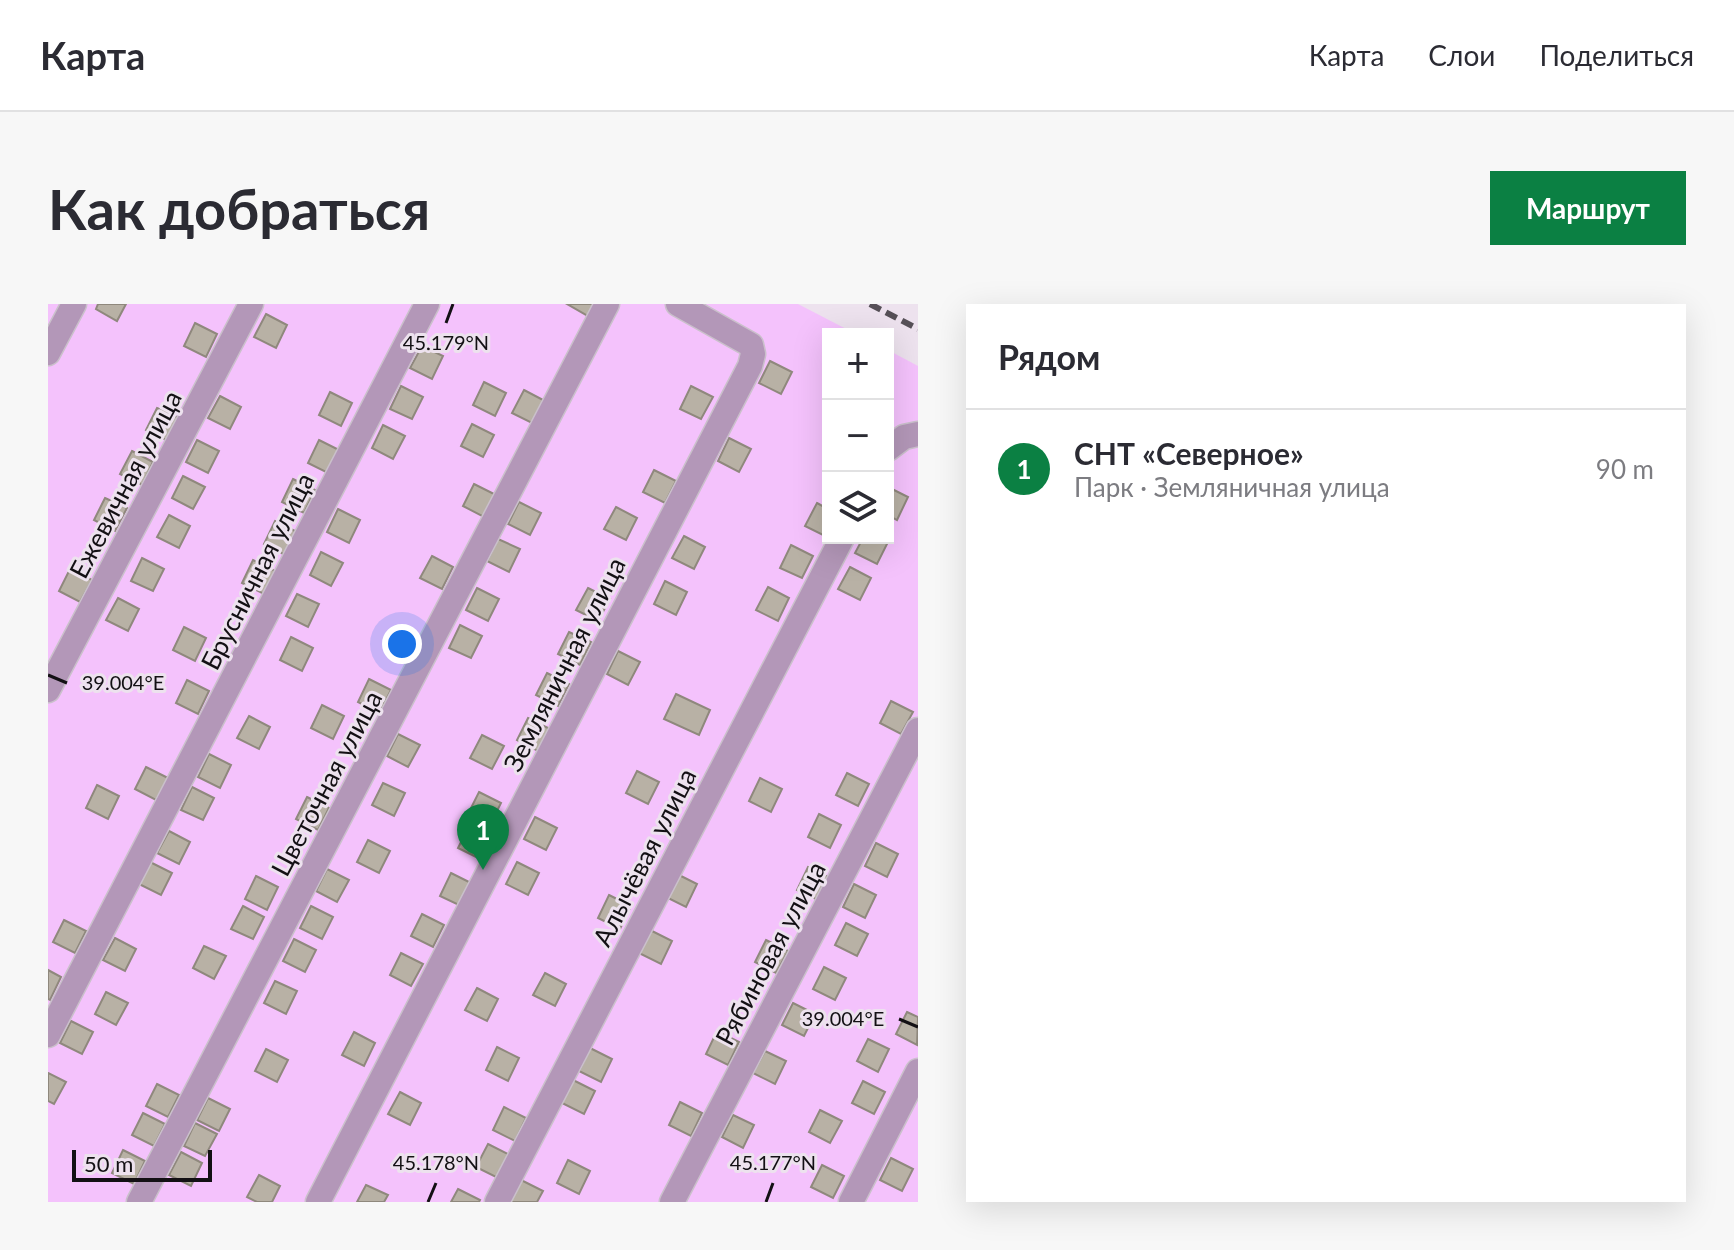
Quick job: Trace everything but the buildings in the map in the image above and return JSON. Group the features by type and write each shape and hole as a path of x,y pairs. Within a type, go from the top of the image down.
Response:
{"street":[{"path":"48,353 74,304"},
{"name":"Ежевичная улица","path":"48,690 251,304"},
{"name":"Брусничная улица","path":"48,1035 427,304"},
{"name":"Цветочная улица","path":"139,1202 607,304"},
{"name":"Земляничная улица","path":"318,1202 750,366 753,354 751,345 678,304"},
{"path":"894,444 904,437 918,434"},
{"name":"Алычёвая улица","path":"497,1202 839,544"},
{"name":"Рябиновая улица","path":"672,1202 918,730"},
{"path":"851,1202 918,1071"}],"shaded area":[{"path":"48,304 798,304 844,328 822,328 822,544 894,544 894,353 918,366 918,1202 48,1202"}],"railway":[{"path":"870,304 918,329"}],"place":[{"name":"СНТ «Северное»","path":"483,870"}]}
